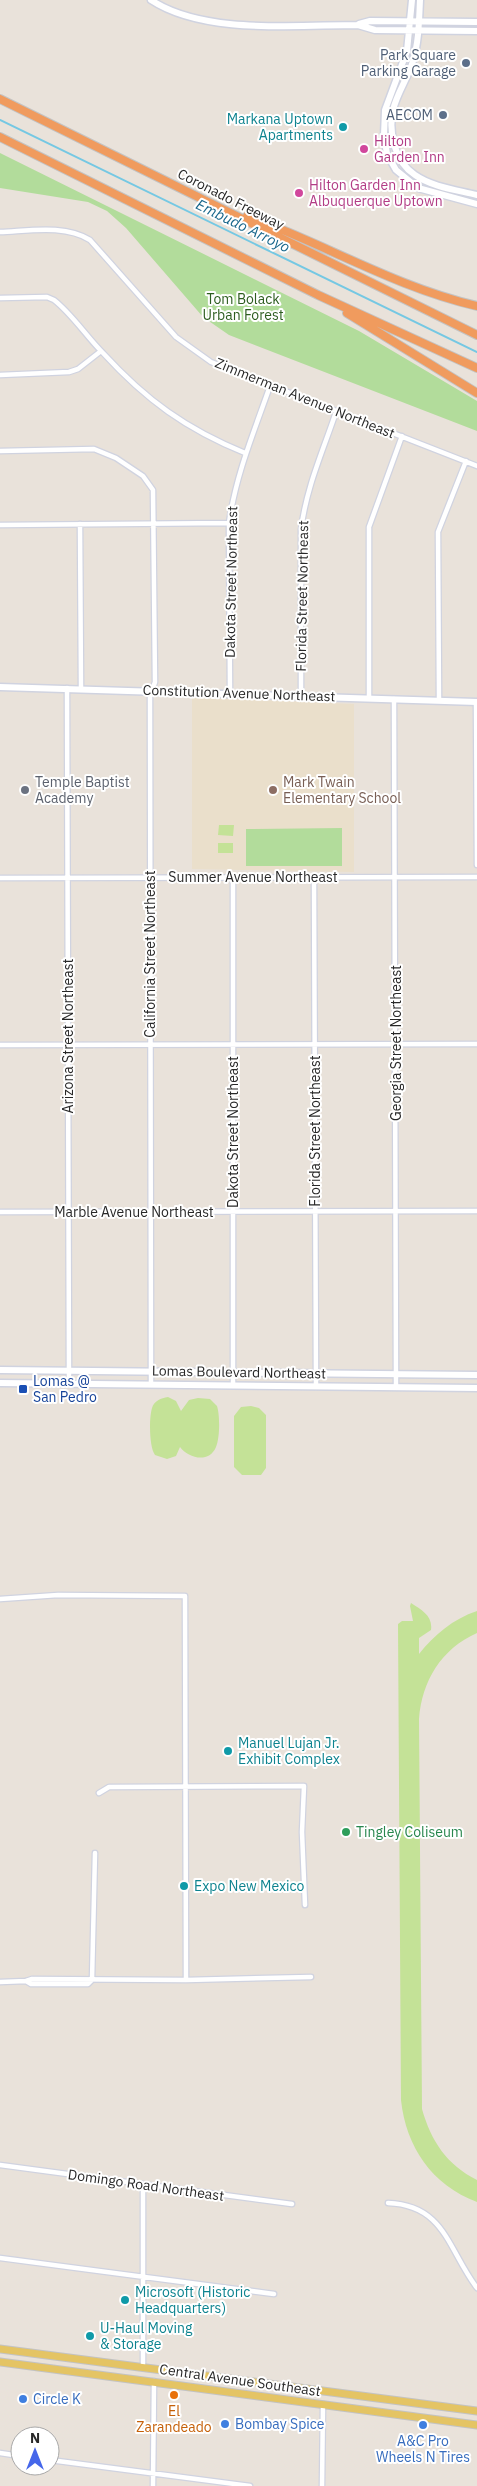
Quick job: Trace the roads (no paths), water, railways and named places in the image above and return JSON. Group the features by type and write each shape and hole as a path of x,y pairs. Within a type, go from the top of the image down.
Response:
{"highway":[{"name":"Coronado Freeway","path":"0,99 477,335"},
{"path":"0,137 318,295 477,368"},
{"path":"217,205 265,222 421,291 477,306"},
{"path":"318,295 477,393"}],"main road":[{"path":"0,2349 477,2412"},
{"name":"Central Avenue Southeast","path":"0,2362 477,2425"}],"street":[{"path":"151,0 172,12 217,24 358,25 375,30 477,31"},
{"path":"412,0 410,30 404,60 385,110 384,135 387,154 396,170 418,188 477,204"},
{"path":"420,0 418,30 412,63 393,110 392,122 395,149 406,168 416,176 435,184 477,195"},
{"path":"358,25 370,21 477,22"},
{"name":"Zimmerman Avenue Northeast","path":"0,232 68,231 81,234 90,240 176,337 211,362 477,466"},
{"path":"0,298 47,297 54,300 135,388 178,421 214,440 245,453"},
{"path":"0,375 69,372 78,369 101,351"},
{"name":"Dakota Street Northeast","path":"230,693 229,523 233,497 245,453 270,386"},
{"name":"Florida Street Northeast","path":"301,696 301,530 303,511 306,495 336,412"},
{"path":"369,698 369,527 402,436"},
{"name":"California Street Northeast","path":"0,451 94,449 111,455 149,482 154,499 155,682 150,697 151,1384"},
{"path":"439,700 438,532 466,461"},
{"path":"0,525 229,523"},
{"path":"80,524 81,688"},
{"name":"Constitution Avenue Northeast","path":"0,687 152,690 477,702"},
{"name":"Arizona Street Northeast","path":"67,688 69,1383"},
{"name":"Georgia Street Northeast","path":"394,699 397,1044 396,1387"},
{"path":"477,702 477,865"},
{"name":"Florida Street Northeast","path":"314,877 316,1386"},
{"name":"Summer Avenue Northeast","path":"0,878 477,877"},
{"name":"Dakota Street Northeast","path":"233,878 233,1385"},
{"path":"0,1045 477,1044"},
{"name":"Marble Avenue Northeast","path":"0,1212 477,1211"},
{"name":"Lomas Boulevard Northeast","path":"0,1370 477,1375"},
{"name":"Lomas Boulevard Northeast","path":"0,1383 477,1388"},
{"path":"0,1599 58,1595 185,1596 186,1980"},
{"path":"99,1793 109,1787 304,1786 302,1832 305,1905"},
{"path":"92,1980 95,1853"},
{"path":"0,1982 26,1981 31,1984 88,1984 92,1980 311,1977"},
{"name":"Domingo Road Northeast","path":"0,2166 292,2204"},
{"path":"143,2184 143,2368"},
{"path":"388,2203 410,2206 432,2218 443,2231 459,2262 477,2288"},
{"path":"0,2258 274,2294"},
{"path":"152,2486 154,2381"},
{"path":"322,2486 323,2404"},
{"path":"60,2461 250,2486"}],"waterway":[{"name":"Embudo Arroyo","path":"0,120 477,352"}],"place":[{"name":"Park Square Parking Garage","path":"466,63"},
{"name":"AECOM","path":"443,115"},
{"name":"Markana Uptown Apartments","path":"343,127"},
{"name":"Hilton Garden Inn","path":"364,149"},
{"name":"Hilton Garden Inn Albuquerque Uptown","path":"299,193"},
{"name":"Temple Baptist Academy","path":"25,790"},
{"name":"Mark Twain Elementary School","path":"273,790"},
{"name":"Lomas @ San Pedro","path":"23,1389"},
{"name":"Manuel Lujan Jr. Exhibit Complex","path":"228,1751"},
{"name":"Tingley Coliseum","path":"346,1832"},
{"name":"Expo New Mexico","path":"184,1886"},
{"name":"Microsoft (Historic Headquarters)","path":"125,2300"},
{"name":"U-Haul Moving & Storage","path":"90,2336"},
{"name":"El Zarandeado","path":"174,2395"},
{"name":"Circle K","path":"23,2399"},
{"name":"Bombay Spice","path":"225,2424"},
{"name":"A&C Pro Wheels N Tires","path":"423,2425"}],"park label":[{"name":"Tom Bolack Urban Forest","path":"243,308"}]}
